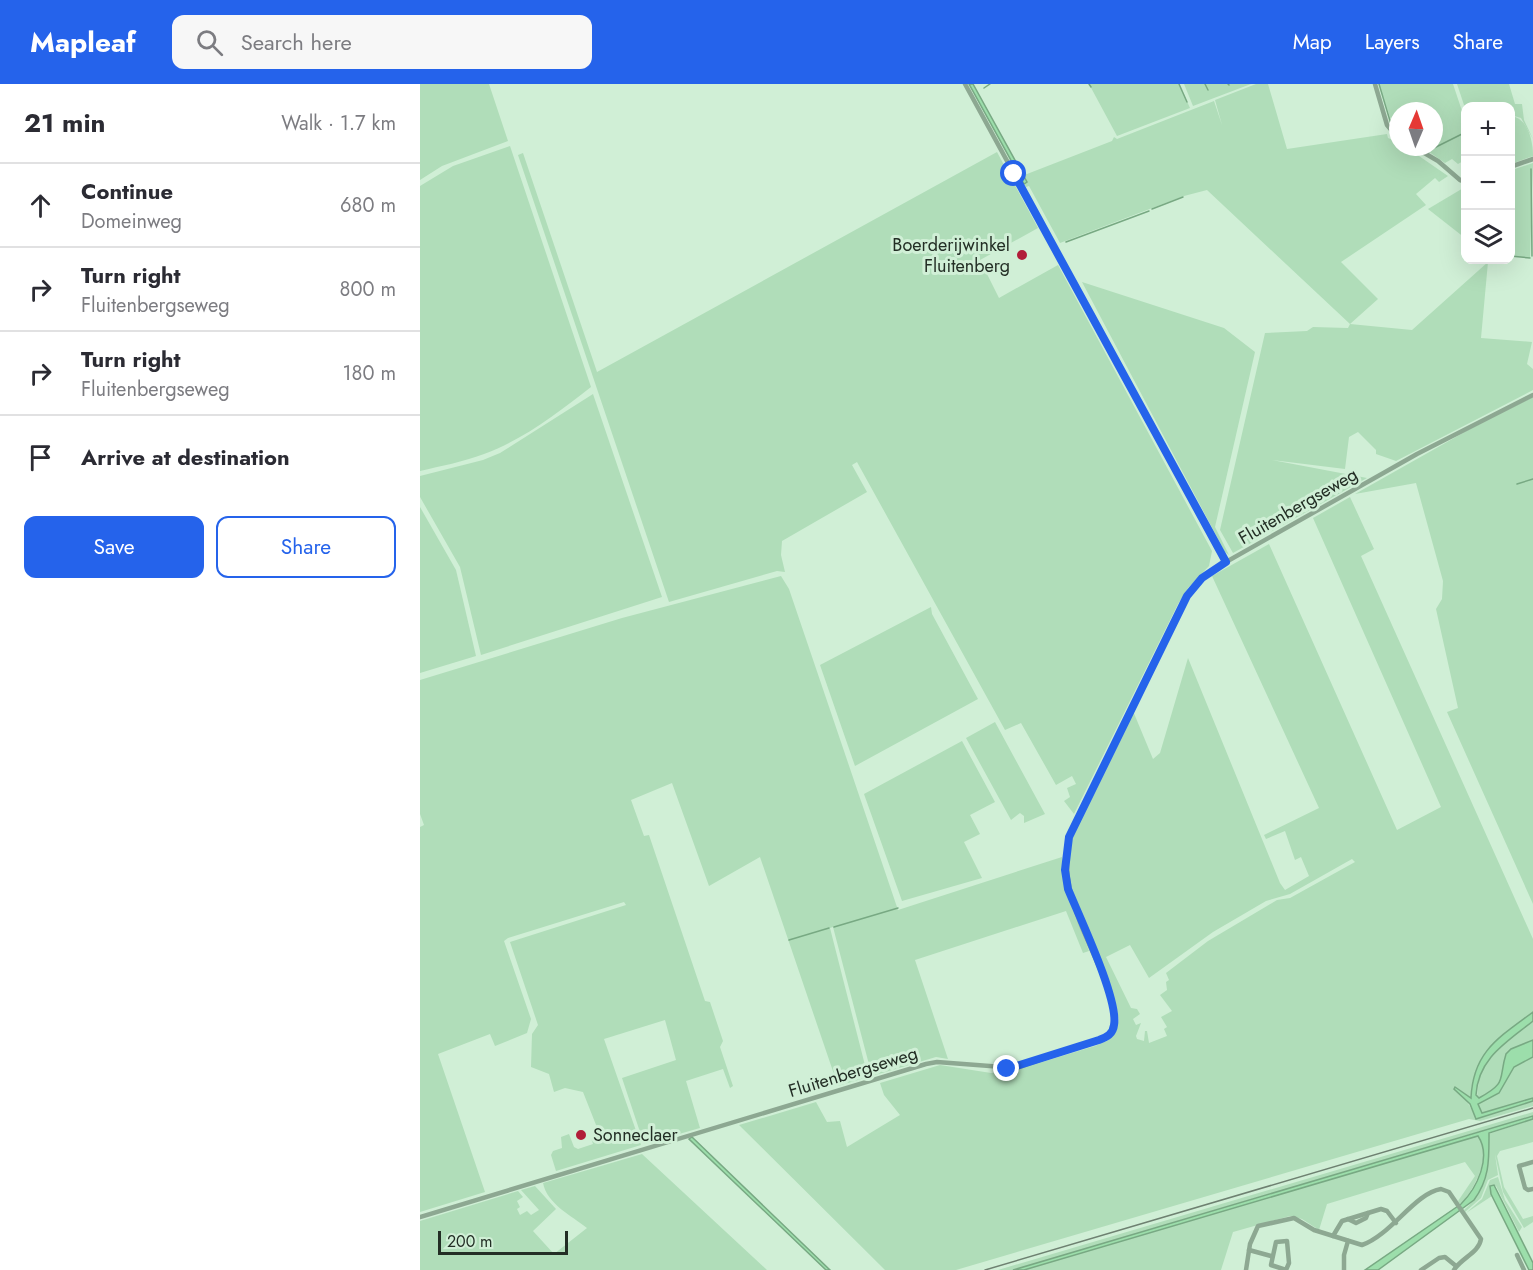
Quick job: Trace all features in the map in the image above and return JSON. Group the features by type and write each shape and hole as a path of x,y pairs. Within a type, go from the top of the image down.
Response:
{"street":[{"path":"965,84 1226,562"},
{"path":"1375,84 1389,126"},
{"path":"1431,156 1461,179"},
{"path":"1515,165 1533,159"},
{"name":"Fluitenbergseweg","path":"420,1217 926,1064 937,1062 1016,1068 1111,1034 1115,1020 1113,1003 1068,889 1065,870 1069,837 1187,596 1202,578 1226,562 1417,454 1533,395"},
{"path":"1533,1162 1519,1166 1525,1188 1533,1189"},
{"path":"1246,1270 1254,1231 1260,1226 1291,1218 1314,1230 1366,1244 1396,1223 1413,1205 1436,1190 1447,1191 1479,1235 1480,1244 1455,1268 1445,1257 1439,1258 1421,1270"},
{"path":"1333,1236 1337,1224 1348,1219 1356,1223 1366,1218 1368,1213 1384,1209 1396,1223"},
{"path":"1287,1241 1289,1263 1286,1270 1271,1265 1271,1256 1276,1242 1287,1241"},
{"path":"1344,1270 1344,1255 1348,1241"},
{"path":"1249,1250 1271,1256"},
{"path":"1517,1255 1524,1270"}],"shaded area":[{"path":"420,84 489,84 508,141 442,166 420,180"},
{"path":"969,84 973,84 1027,182 1024,184"},
{"path":"1089,84 1179,84 1190,108 1117,136"},
{"path":"1184,84 1251,84 1193,106"},
{"path":"1256,84 1268,84 1287,149 1387,134 1389,156 1419,156 1448,176 1439,182 1435,178 1416,194 1426,205 1341,262 1378,299 1350,324 1207,190 1184,196 1060,243 1029,186 1026,187 1024,184 1026,182 1021,172 1027,174 1112,141 1114,137 1117,139 1214,101 1222,125 1215,100"},
{"path":"1379,84 1453,84 1461,108 1461,162 1458,164 1452,159 1445,163 1435,156 1443,156 1443,102 1389,102 1389,114"},
{"path":"1457,84 1509,84 1514,102 1463,102"},
{"path":"1515,104 1522,104 1524,120 1533,139 1521,118 1515,116"},
{"path":"1515,117 1522,121 1531,137 1533,156 1515,163"},
{"path":"510,146 591,387 540,425 513,441 484,454 420,471 420,186 453,166"},
{"path":"997,152 1038,228 980,260 999,298 1058,265 1212,551 1209,566 1188,588 1178,604 1074,814 1064,801 1070,797 1067,788 1076,784 1072,776 1056,785 1021,723 1005,730 857,462 852,465 867,492 782,541 781,555 785,572 777,571 669,602 518,155 523,153 597,372"},
{"path":"1533,163 1530,258 1515,256 1515,169"},
{"path":"1461,189 1461,235 1428,209"},
{"path":"1488,264 1481,338 1532,342 1527,364 1533,369 1533,390 1396,461 1376,454 1376,450 1358,432 1349,437 1345,469 1272,460 1367,478 1233,553 1220,530 1265,333 1307,331 1313,327 1348,328 1350,324 1412,330"},
{"path":"1082,282 1224,328 1255,352 1215,527 1229,555 1225,552"},
{"path":"593,394 662,597 481,655 460,567 420,497 420,476 483,460 500,453"},
{"path":"1533,397 1533,904 1447,712 1458,708 1436,609 1442,599 1443,581 1416,483 1355,494 1470,429"},
{"path":"1350,497 1374,549 1361,556 1533,939 1533,1012 1500,1038 1484,1057 1533,1017 1533,1106 1480,1121 1469,1119 956,1270 885,1270 739,1125 816,1102 827,1122 840,1121 847,1147 900,1115 884,1095 880,1083 940,1065 991,1073 1009,1072 1095,1046 1107,1041 1116,1032 1119,1019 1116,1008 1070,889 1069,855 1081,813 1133,711 1153,759 1160,753 1188,658 1280,883 1285,890 1309,876 1301,857 1295,860 1285,831 1266,839 1264,835 1319,808 1212,576 1269,544 1397,830 1441,807 1313,518","holes":["1352,859 1355,862 1290,898 1277,900 1208,941 1166,973 1169,980 1166,982 1167,990 1160,995 1172,1011 1161,1017 1167,1027 1164,1029 1167,1036 1149,1043 1147,1031 1145,1031 1144,1041 1137,1039 1141,1023 1136,1025 1133,1019 1140,1014 1137,1009 1131,1008 1106,957 1130,945 1149,978 1213,932 1266,901 1290,894","1481,1062 1475,1115 1466,1100 1454,1089 1471,1098 1472,1083"]},
{"path":"420,507 456,570 476,656 420,673"},
{"path":"781,576 789,589 898,910 1062,857 1070,902 1089,951 1083,953 1066,911 915,960 948,1059 936,1057 872,1076 833,927 830,928 868,1077 838,1086 760,857 709,886 672,783 631,800 644,836 649,835 705,1001 710,1002 723,1041 720,1047 733,1086 730,1088 723,1069 686,1081 700,1128 644,1144 622,1078 676,1060 665,1020 604,1039 641,1145 556,1171 551,1155 553,1151 562,1148 561,1137 569,1134 574,1147 578,1149 593,1144 591,1138 600,1135 583,1092 565,1088 554,1092 549,1074 531,1067 532,1034 538,1025 510,942 626,905 624,902 508,938 504,941 531,1019 527,1033 495,1046 490,1034 438,1054 485,1192 420,1212 420,827 424,825 420,814 420,680 622,618"},
{"path":"931,607 932,614 978,699 855,766 820,665"},
{"path":"995,722 1045,814 1024,823 1024,816 1020,813 1011,820 966,738"},
{"path":"962,741 995,802 970,815 980,834 964,842 982,878 902,901 864,794"},
{"path":"1533,1012 1533,1021 1504,1044 1488,1061 1478,1082 1476,1095 1479,1098 1498,1084 1506,1054 1511,1049 1533,1040 1533,1057 1514,1067 1499,1093 1478,1104 1482,1113 1533,1098 1533,1101 1476,1119 1470,1104 1454,1089 1455,1087 1471,1098 1473,1082 1482,1057 1509,1030"},
{"path":"1533,1112 1533,1116 1484,1132 1481,1131 1013,1270 998,1270"},
{"path":"1533,1116 1533,1119 1489,1133 1486,1176 1474,1200 1378,1270 1365,1270 1461,1204 1467,1197 1477,1181 1483,1163 1484,1153 1478,1136 1024,1270 1013,1270"},
{"path":"1533,1119 1533,1142 1500,1151 1497,1156 1504,1187 1523,1219 1533,1216 1533,1222 1524,1228 1503,1192 1495,1154 1498,1175 1488,1180 1481,1198 1465,1212 1464,1210 1479,1193 1486,1175 1489,1134"},
{"path":"1476,1135 1481,1141 1483,1160 1476,1181 1460,1204 1458,1201 1475,1176 1465,1162 1327,1204 1319,1230 1302,1219 1290,1216 1233,1232 1221,1270 1024,1270"},
{"path":"692,1137 830,1270 826,1270 689,1139"},
{"path":"642,1154 767,1270 420,1270 420,1221 518,1191 523,1197 517,1201 520,1215 527,1211 531,1215 539,1210 521,1190 535,1186 556,1209 533,1231 554,1254 587,1228 549,1197 543,1183"},
{"path":"1498,1177 1505,1200 1522,1227 1519,1232 1496,1186 1490,1186 1492,1196 1466,1213 1482,1199 1490,1180"},
{"path":"1494,1185 1533,1263 1533,1270 1529,1270 1491,1194 1490,1186"}],"waterway":[{"path":"984,88 990,84"},
{"path":"1179,84 1187,102"},
{"path":"1205,84 1208,90"},
{"path":"1379,84 1389,117"},
{"path":"1443,144 1461,134"},
{"path":"1531,169 1532,256"},
{"path":"1152,209 1183,197"},
{"path":"1066,242 1149,211"},
{"path":"1515,256 1530,258"},
{"path":"1517,484 1533,479"},
{"path":"834,927 898,908"},
{"path":"789,940 829,928"}],"railway":[{"path":"985,1270 1533,1108"}],"place":[{"name":"Boerderijwinkel Fluitenberg","path":"1022,255"},
{"name":"Sonneclaer","path":"581,1135"}],"route":[{"path":"1007,1069 1107,1037 1114,1028 1113,1003 1068,889 1065,870 1069,837 1187,596 1202,578 1226,562 1014,174"}]}
